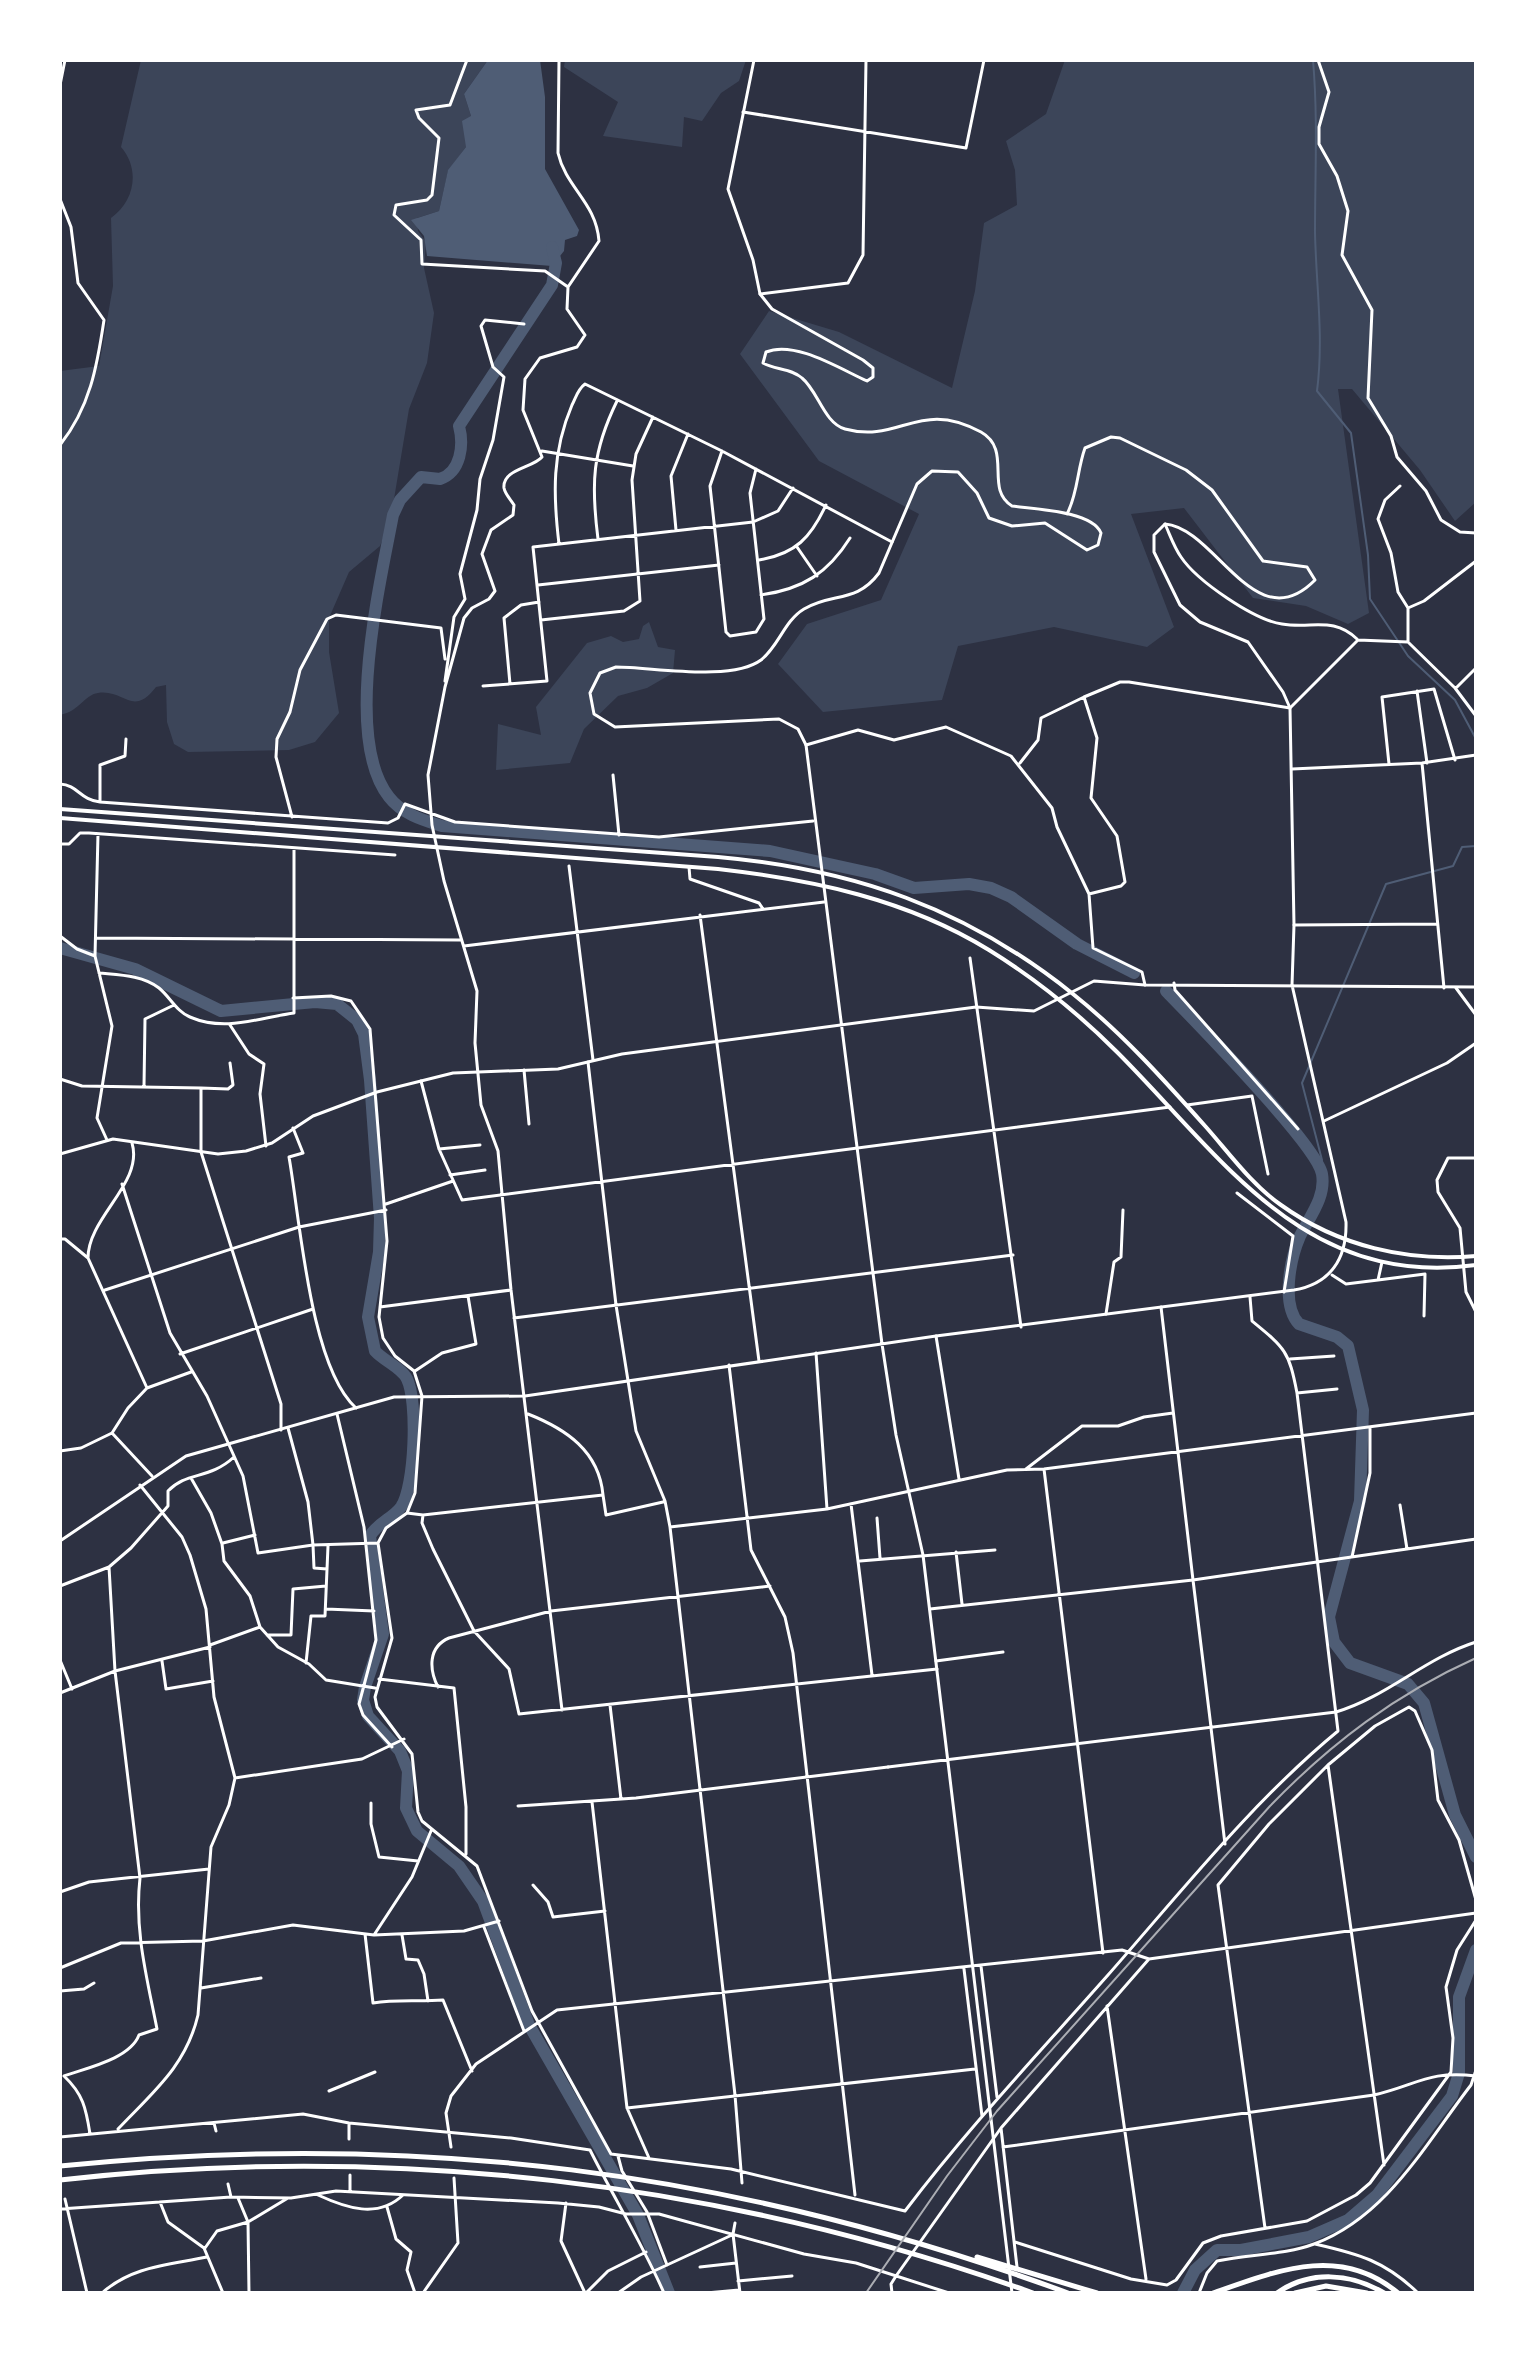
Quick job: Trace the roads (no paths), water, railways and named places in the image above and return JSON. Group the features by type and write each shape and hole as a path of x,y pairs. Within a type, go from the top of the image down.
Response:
{"highway":[{"path":"60,2166 175,2156 366,2153 594,2171 789,2207 1097,2293"},
{"path":"60,2180 176,2169 310,2166 418,2169 595,2185 642,2191 786,2220 915,2254 1033,2293"},
{"path":"1213,2293 1278,2270 1314,2264 1357,2269 1398,2293"},
{"path":"1277,2293 1308,2279 1330,2277 1355,2279 1384,2293"},
{"path":"1037,2278 1068,2293"},
{"path":"1295,2293 1339,2286 1367,2293"}],"main road":[{"path":"60,809 718,857 820,870 854,878 958,921 1034,964 1071,992 1129,1043 1269,1196 1311,1224 1345,1239 1416,1257 1476,1256"},
{"path":"60,818 689,867 821,884 885,901 990,950 1059,1000 1170,1107 1248,1189 1273,1211 1308,1233 1342,1248 1382,1260 1428,1268 1476,1265"}],"street":[{"path":"60,85 65,60"},
{"path":"467,60 450,105 416,110 419,118 439,138 432,195 427,200 396,205 394,215 421,240 422,264 549,273 568,287"},
{"path":"559,60 558,153 561,167 593,210 599,241 568,287 567,309 583,331 583,342 540,358 527,371 523,387 526,424 542,451 539,461 513,472 506,481 505,492 514,505 513,515 491,530 482,554 495,591 464,618 445,687 428,775 435,835 477,991 475,1043 481,1105 498,1151 514,1318 562,1710"},
{"path":"754,60 728,189 753,260 760,294 772,309 874,370 873,377 867,381 797,353 775,349 763,354 765,365 802,377 838,426 880,432 929,417 979,431 994,445 999,457 999,490 1004,502 1067,514 1098,526 1101,537 1095,548 1083,549 1045,523 1001,524 989,518 964,477 958,472 939,470 926,474 917,484 871,584 858,594 801,610 771,651 750,666 736,671 616,667 600,673 592,684 594,714 615,727 779,719 798,729 806,745 813,821 882,1344 896,1435 923,1555 1012,2293"},
{"path":"760,294 848,283 863,255 866,60"},
{"path":"743,112 966,148 984,60"},
{"path":"1318,60 1329,92 1319,127 1319,144 1337,176 1348,211 1342,255 1372,310 1368,398 1391,436 1397,457 1426,491 1441,520 1460,532 1476,533"},
{"path":"60,199 71,227 78,283 104,320 96,375 79,419 60,445"},
{"path":"445,666 454,617 465,599 460,574 477,510 480,479 493,440 504,377 495,369 482,322 524,324"},
{"path":"559,544 553,485 556,453 582,384 722,451 892,542"},
{"path":"598,539 593,489 595,460 617,401"},
{"path":"541,620 636,607 642,595 632,494 633,466 653,417"},
{"path":"676,530 672,470 688,434"},
{"path":"60,1541 152,1476 186,1456 406,1396 525,1396 936,1336 1284,1292 1313,1287 1332,1275 1345,1239 1346,1222 1292,985 1294,925 1290,708 1283,692 1248,642 1200,622 1180,605 1152,541 1157,528 1165,524 1188,532 1234,576 1261,592 1284,599 1295,596 1315,580 1307,567 1285,567 1263,561 1212,490 1186,470 1120,438 1111,437 1085,448 1078,466 1075,500 1067,514"},
{"path":"542,451 633,466"},
{"path":"722,451 711,476 726,632 730,636 759,630 764,619 750,485 756,469"},
{"path":"1400,486 1385,500 1378,519 1391,553 1398,592 1408,608 1408,642"},
{"path":"483,686 547,681 533,547 753,522 778,511 793,488"},
{"path":"758,560 797,547 815,529 826,505"},
{"path":"1165,524 1181,557 1195,573 1256,614 1283,624 1339,625 1358,640 1408,642 1455,688 1476,716"},
{"path":"761,595 788,590 817,576 832,564 850,538"},
{"path":"797,547 817,576"},
{"path":"1408,608 1424,601 1476,561"},
{"path":"538,585 719,565"},
{"path":"510,684 504,618 521,605 539,602"},
{"path":"292,817 276,757 277,739 290,712 300,670 327,619 336,615 441,628 445,687"},
{"path":"1290,708 1358,640"},
{"path":"1455,688 1476,668"},
{"path":"1019,764 1038,740 1041,718 1120,682 1290,708"},
{"path":"1389,764 1382,697 1434,689 1455,760"},
{"path":"1417,691 1427,763"},
{"path":"1084,697 1097,738 1091,798 1117,836 1125,882 1121,886 1089,894"},
{"path":"806,745 858,730 894,740 946,727 1011,756 1052,808 1057,827 1089,894 1093,948 1142,972 1145,985"},
{"path":"100,802 100,765 125,756 126,739"},
{"path":"1292,769 1427,763 1476,755"},
{"path":"1422,763 1444,988"},
{"path":"613,775 619,835"},
{"path":"60,784 74,787 86,800 100,802 388,823 399,815 404,806 432,820 659,837 813,821"},
{"path":"60,844 69,844 80,833 98,833 395,855"},
{"path":"98,833 95,957 112,1026 97,1118 107,1140"},
{"path":"99,972 148,982 189,1017 230,1025 293,1010 294,848"},
{"path":"569,866 593,1060"},
{"path":"689,867 690,879 759,903 763,909"},
{"path":"464,946 824,902"},
{"path":"700,915 759,1361"},
{"path":"1294,925 1437,924"},
{"path":"60,936 77,949 95,957"},
{"path":"96,938 462,940"},
{"path":"970,958 1021,1327"},
{"path":"60,1154 107,1140 232,1153 266,1146 313,1116 376,1093 421,1081 478,1070 558,1069 593,1060 976,1007 1034,1011 1086,983 1103,980 1145,985 1476,987"},
{"path":"1174,983 1175,990 1298,1129"},
{"path":"1456,988 1476,1015"},
{"path":"293,999 331,996 351,1001 360,1009 372,1037 386,1204 387,1241 379,1307 383,1338 395,1356 414,1371 420,1396 415,1493 407,1513 386,1528 377,1543 392,1638 374,1688 377,1707 403,1740 414,1762 418,1812 430,1832 466,1854 477,1866 539,2021 609,2152 618,2155 744,2172 855,2196 905,2211 997,2097 1225,1844 1311,1753 1338,1731 1297,1393 1290,1359 1282,1346 1252,1321 1250,1297"},
{"path":"144,1086 145,1019 174,1005"},
{"path":"230,1025 249,1054 264,1064 260,1094 266,1146"},
{"path":"1324,1121 1447,1063 1476,1043"},
{"path":"588,1062 616,1305 636,1431 665,1501 670,1527 744,2172 742,2183"},
{"path":"60,1079 82,1086 228,1089 233,1085 230,1063"},
{"path":"524,1070 529,1124"},
{"path":"421,1081 439,1149 462,1200 1170,1107"},
{"path":"201,1088 201,1152 281,1404 281,1430"},
{"path":"1187,1105 1252,1096 1268,1174"},
{"path":"293,1128 303,1153 289,1157 314,1308 335,1384 356,1408"},
{"path":"88,1258 96,1232 135,1158 131,1141"},
{"path":"439,1149 480,1145"},
{"path":"1476,1158 1448,1158 1437,1180 1440,1198 1460,1228 1466,1292 1476,1312"},
{"path":"450,1175 485,1170"},
{"path":"386,1204 453,1181"},
{"path":"122,1184 180,1354 207,1396 243,1476 258,1553 313,1545 377,1543"},
{"path":"1237,1193 1293,1236 1284,1292"},
{"path":"104,1291 299,1227 385,1210"},
{"path":"1106,1315 1114,1262 1121,1257 1123,1210"},
{"path":"60,1239 65,1239 88,1258 147,1388"},
{"path":"514,1318 1013,1255"},
{"path":"1378,1280 1382,1260"},
{"path":"1332,1275 1346,1284 1425,1274 1424,1316"},
{"path":"379,1307 511,1290"},
{"path":"414,1371 442,1353 476,1344 468,1296"},
{"path":"1161,1307 1225,1844"},
{"path":"180,1354 314,1308"},
{"path":"936,1336 959,1479"},
{"path":"816,1353 827,1509"},
{"path":"1290,1359 1334,1356"},
{"path":"729,1365 751,1550 785,1617 797,1686 855,2196"},
{"path":"60,1451 90,1445 112,1433 128,1408 147,1388 191,1372"},
{"path":"1297,1393 1337,1389"},
{"path":"337,1413 358,1497 374,1611 376,1640 361,1687 363,1715 392,1747"},
{"path":"1026,1469 1082,1426 1118,1426 1144,1417 1173,1413"},
{"path":"670,1527 827,1509 959,1479 1026,1469 1359,1430 1476,1413"},
{"path":"528,1414 551,1423 583,1446 601,1472 606,1515 665,1501"},
{"path":"288,1428 308,1502 314,1568 327,1569"},
{"path":"1352,1557 1370,1473 1369,1428"},
{"path":"112,1433 152,1476"},
{"path":"60,1586 109,1567 131,1548 168,1506 168,1491 178,1481 219,1471 234,1457"},
{"path":"1044,1469 1103,1953"},
{"path":"191,1478 222,1544 224,1561 250,1596 260,1627 266,1635 326,1680 374,1688"},
{"path":"118,2129 187,2051 198,2015 211,1847 229,1805 235,1778 213,1681 206,1609 190,1555 140,1485"},
{"path":"407,1513 423,1515 603,1495"},
{"path":"851,1504 872,1677"},
{"path":"1400,1505 1407,1549"},
{"path":"423,1515 422,1523 433,1549 474,1631 509,1669 519,1714 937,1669"},
{"path":"877,1518 880,1560"},
{"path":"222,1544 255,1535"},
{"path":"930,1609 1193,1580 1476,1539"},
{"path":"306,1663 311,1616 325,1616 328,1546"},
{"path":"858,1561 995,1550"},
{"path":"956,1552 962,1606"},
{"path":"90,2134 86,2104 79,2090 62,2074 121,2053 136,2044 139,2035 157,2029 140,1945 137,1907 140,1878 115,1671 109,1567"},
{"path":"266,1635 291,1635 293,1589 326,1586"},
{"path":"438,1687 433,1676 432,1655 436,1646 449,1638 551,1611 770,1586"},
{"path":"326,1609 374,1611"},
{"path":"60,1693 115,1671 210,1646 260,1627"},
{"path":"518,1806 621,1799 1336,1712 1366,1702 1442,1654 1476,1642"},
{"path":"936,1661 1003,1652"},
{"path":"162,1659 166,1689 213,1681"},
{"path":"60,1660 72,1689"},
{"path":"379,1679 451,1687 456,1692 466,1807 466,1854"},
{"path":"610,1705 621,1799"},
{"path":"1265,2228 1218,1885 1269,1824 1328,1765 1375,1726 1409,1707 1415,1711 1432,1750 1438,1800 1459,1840 1476,1900"},
{"path":"235,1778 362,1759 403,1740"},
{"path":"1328,1765 1384,2165"},
{"path":"592,1802 627,2108 649,2158"},
{"path":"371,1803 371,1824 379,1857 418,1861"},
{"path":"374,1935 412,1877 430,1832"},
{"path":"60,1892 89,1882 209,1869"},
{"path":"533,1885 548,1902 553,1917 605,1911"},
{"path":"451,2147 448,2100 476,2064 539,2021 565,2008 1103,1953 1128,1952 1149,1959 1476,1913"},
{"path":"1015,2242 1131,2279 1167,2285 1176,2280 1203,2243 1265,2228 1290,2226 1332,2209 1356,2195 1384,2165 1453,2073 1453,2038 1446,1987 1457,1950 1476,1920"},
{"path":"60,1968 121,1943 140,1945 203,1941 293,1925 374,1935 402,1935 485,1926 498,1921"},
{"path":"485,1926 524,2031"},
{"path":"365,1934 373,2003 395,1999 443,2000 448,2004 463,2057 472,2071"},
{"path":"402,1935 406,1959 418,1960 424,1974 428,2001"},
{"path":"892,2293 891,2284 896,2276 1001,2128 1149,1959"},
{"path":"981,1966 997,2097"},
{"path":"964,1967 982,2116"},
{"path":"1476,1977 1476,2001"},
{"path":"200,1988 261,1978"},
{"path":"60,1991 84,1989 94,1983"},
{"path":"1107,2006 1147,2281"},
{"path":"627,2108 975,2069"},
{"path":"329,2091 375,2072"},
{"path":"1003,2147 1374,2095 1427,2075 1475,2074"},
{"path":"1199,2293 1207,2273 1217,2261 1314,2244 1366,2215 1380,2203 1475,2074"},
{"path":"60,2137 118,2129 303,2114 349,2123 590,2150 646,2252 664,2293"},
{"path":"214,2123 216,2131"},
{"path":"349,2123 349,2139"},
{"path":"1001,2128 1020,2293"},
{"path":"618,2155 622,2171 645,2212 665,2266"},
{"path":"350,2175 350,2191"},
{"path":"423,2293 457,2248 454,2178"},
{"path":"228,2184 231,2197"},
{"path":"60,2209 231,2197 288,2198 350,2191 566,2203 624,2214 645,2212 804,2254 856,2263 949,2293"},
{"path":"317,2194 343,2206 370,2210 387,2207 403,2195"},
{"path":"238,2198 248,2222 249,2293"},
{"path":"204,2248 217,2231 248,2222 288,2198"},
{"path":"65,2199 87,2293"},
{"path":"160,2202 168,2222 204,2248 223,2293"},
{"path":"566,2203 561,2241 586,2293 608,2271 646,2252"},
{"path":"387,2207 396,2239 411,2252 407,2270 415,2293"},
{"path":"706,2293 739,2291 733,2234 735,2223"},
{"path":"618,2293 655,2271 733,2234"},
{"path":"1314,2244 1357,2252 1388,2268 1418,2293"},
{"path":"102,2293 117,2279 139,2269 207,2257"},
{"path":"700,2267 736,2263"},
{"path":"738,2281 792,2276"},
{"path":"1166,2293 1167,2285"}],"waterway":[{"path":"1313,60 1315,232 1320,331 1317,391 1351,433 1368,555 1370,599 1408,656 1455,700 1476,739"},
{"path":"552,247 556,263 552,285 459,426 461,449 457,464 440,479 421,477 400,500 393,515 374,619 367,700 368,738 375,771 389,797 406,812 442,826 770,851 875,874 914,888 969,884 991,888 1011,897 1077,944 1134,973"},
{"path":"1320,1164 1322,1160 1302,1083 1386,884 1453,866 1462,847 1476,846"},
{"path":"60,948 135,969 221,1011 315,1002 337,1004 357,1020 364,1034 380,1218 379,1252 368,1317 375,1351 407,1379 414,1424 406,1497 401,1507 370,1536 383,1634 363,1700 368,1716 400,1751 408,1771 406,1808 417,1831 459,1866 483,1901 529,2025 638,2215 669,2293"},
{"path":"1166,991 1278,1111 1315,1159 1322,1174 1322,1191 1293,1257 1289,1294 1293,1316 1299,1324 1337,1337 1348,1346 1363,1410 1360,1501 1329,1617 1334,1642 1350,1663 1408,1684 1424,1703 1455,1815 1476,1857"},
{"path":"1183,2293 1195,2270 1217,2250 1241,2250 1309,2237 1348,2220 1377,2195 1452,2096 1459,2073 1459,1997 1476,1950"}],"railway":[{"path":"866,2293 947,2176 997,2111 1270,1806 1317,1761 1366,1722 1419,1687 1476,1658"}]}
